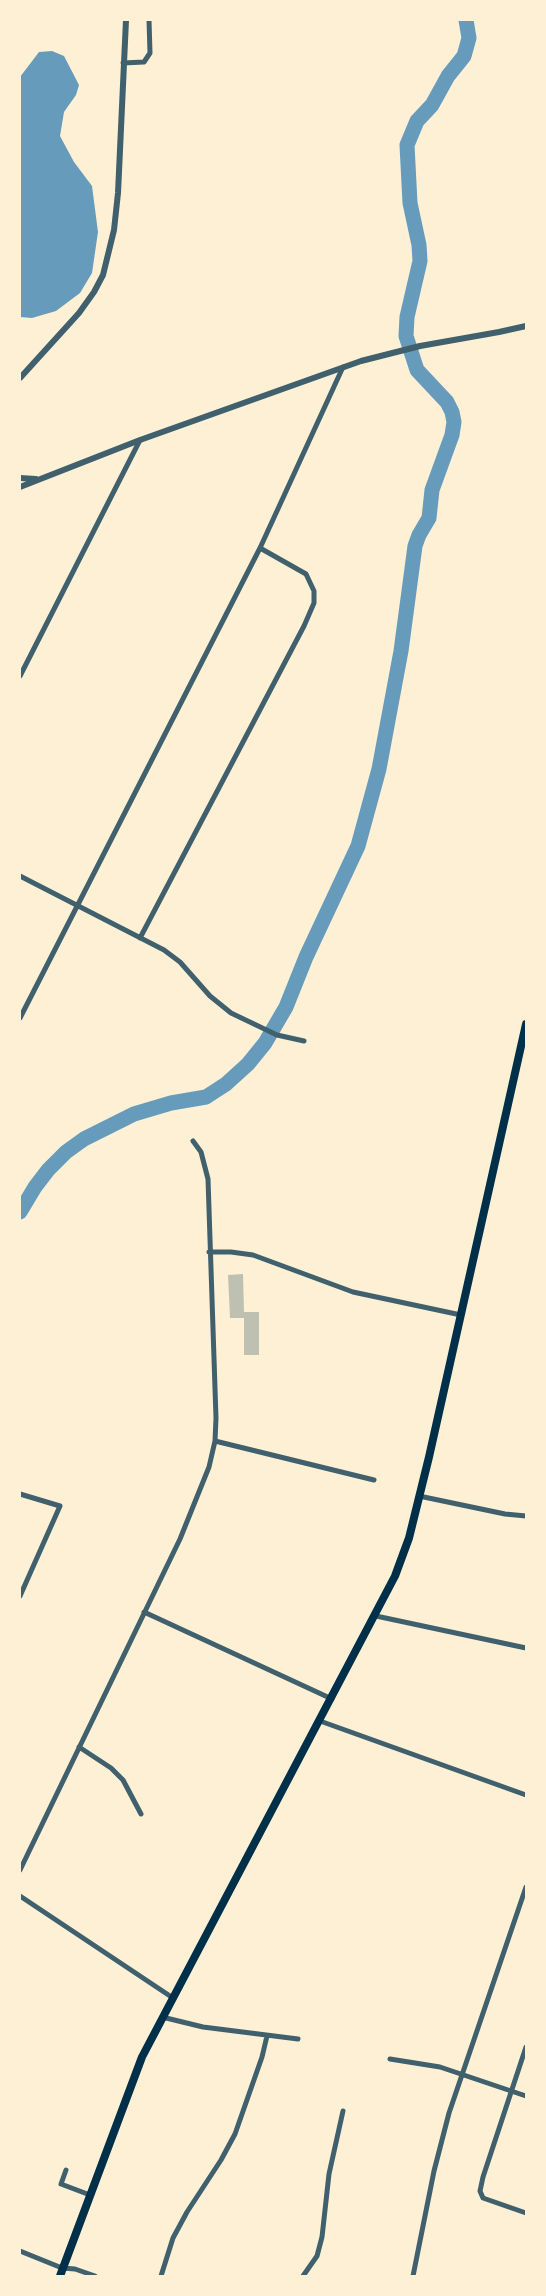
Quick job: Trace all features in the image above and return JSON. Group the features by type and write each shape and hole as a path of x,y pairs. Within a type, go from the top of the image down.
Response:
{"main road":[{"path":"61,2272 134,2076 162,2018 376,1616 395,1576 409,1538 419,1496 526,1024"}],"street":[{"path":"20,378 79,313 103,275 114,230 118,193 126,20"},
{"path":"123,64 144,62 150,53 149,20"},
{"path":"20,487 140,440 344,367 396,351 526,326"},
{"path":"20,1018 260,548 344,367"},
{"path":"20,676 140,440"},
{"path":"20,478 37,479"},
{"path":"140,938 304,626 314,603 314,591 306,574 260,548"},
{"path":"20,876 164,950 180,962 210,996 231,1013 277,1035 304,1041"},
{"path":"20,1870 180,1539 209,1467 215,1441 215,1398 206,1165 201,1152 193,1141"},
{"path":"209,1252 231,1252 252,1255 353,1292 461,1315"},
{"path":"215,1441 374,1480"},
{"path":"20,1494 60,1506 20,1596"},
{"path":"419,1496 504,1514 526,1516"},
{"path":"144,1612 332,1699"},
{"path":"376,1616 526,1648"},
{"path":"320,1721 526,1795"},
{"path":"80,1747 111,1768 123,1780 140,1814"},
{"path":"413,2276 434,2171 449,2113 524,1904 526,1887"},
{"path":"20,1896 173,1998"},
{"path":"162,2018 203,2028 298,2039"},
{"path":"161,2276 174,2238 187,2212 221,2160 234,2134 262,2057 267,2036"},
{"path":"526,2047 510,2090 480,2191 483,2198 526,2213"},
{"path":"390,2059 440,2067 526,2096"},
{"path":"303,2276 317,2256 322,2237 329,2174 343,2112"},
{"path":"66,2170 61,2184 90,2195"},
{"path":"20,2251 61,2272 75,2269 95,2276"}],"water":[{"path":"52,51 64,56 79,85 76,95 64,112 60,136 74,162 92,186 98,232 92,273 80,293 56,311 32,318 20,317 20,77 39,52"}],"building":[{"path":"243,1274 244,1312 259,1312 259,1355 244,1355 244,1318 230,1318 228,1275"}],"waterway":[{"path":"20,1212 48,1170 66,1152 84,1139 134,1114 171,1103 206,1097 226,1084 248,1064 265,1043 286,1007 306,957 358,846 379,769 401,651 415,546 429,518 432,490 452,435 454,422 447,402 417,370 406,336 407,317 420,261 419,245 410,203 407,145 417,121 432,105 448,76 464,56 469,38 466,20"}]}
